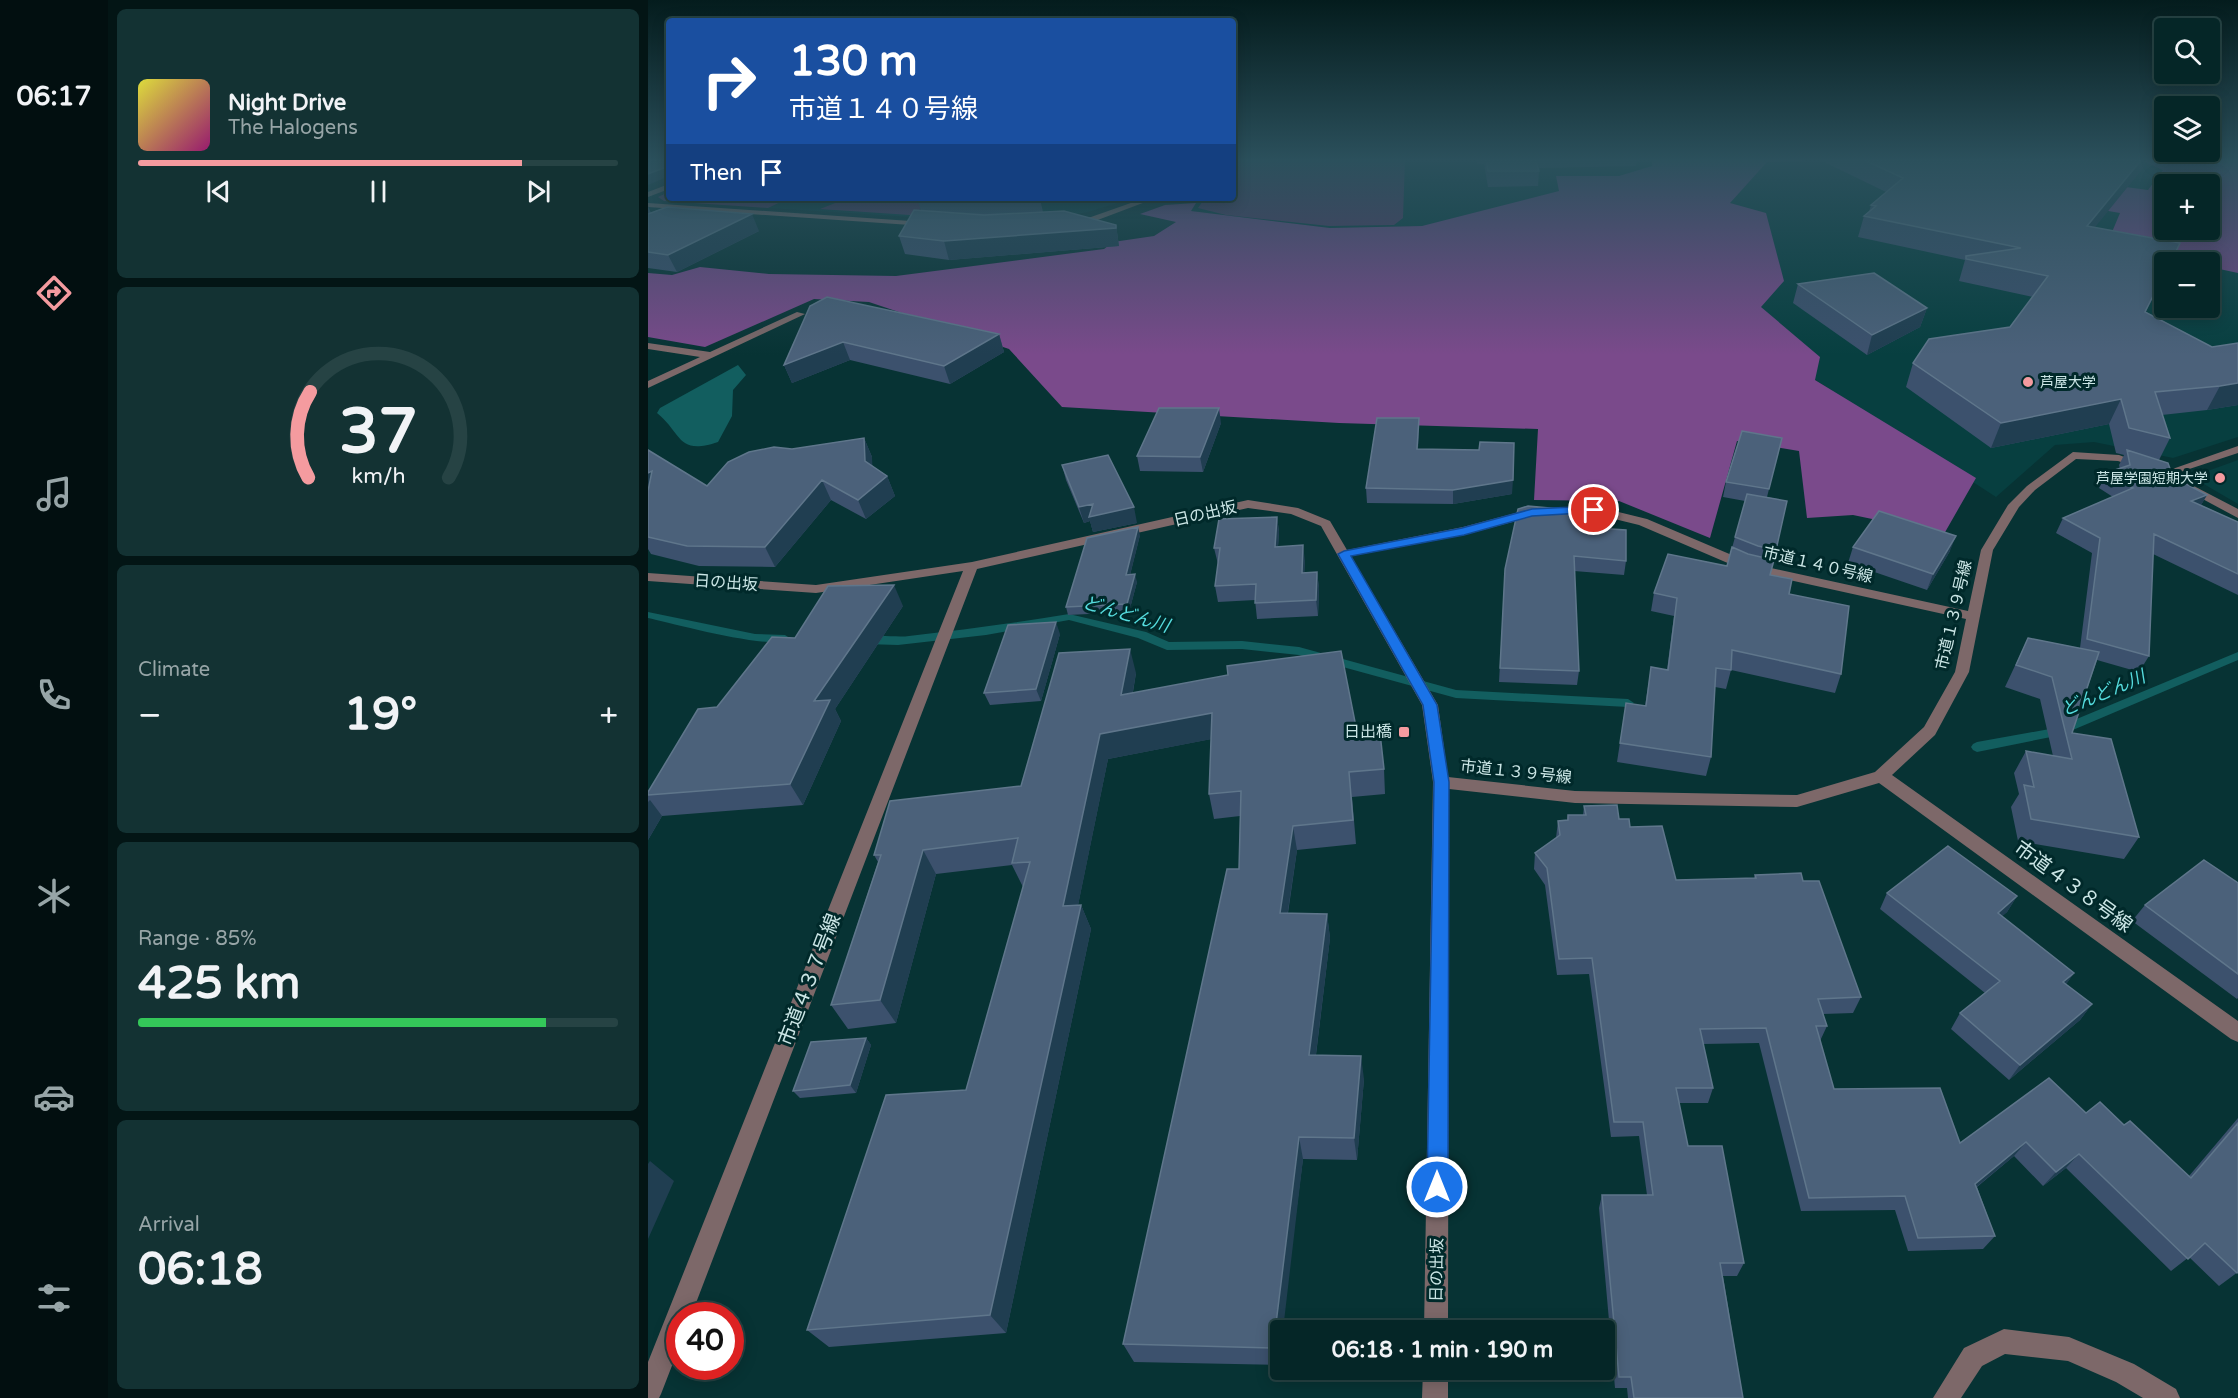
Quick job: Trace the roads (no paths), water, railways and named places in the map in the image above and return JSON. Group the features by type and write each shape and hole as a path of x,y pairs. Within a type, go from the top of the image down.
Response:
{"street":[{"path":"648,385 800,314"},
{"path":"648,346 708,355"},
{"path":"2167,473 2238,449"},
{"name":"市道１３９号線","path":"1441,782 1575,797 1797,801 1881,776 1930,732 1962,672 1987,550 2009,514 2031,488 2073,455 2119,458 2167,473 2217,505 2238,514"},
{"name":"日の出坂","path":"648,577 816,589 972,566 1248,504 1294,511 1326,524 1430,705 1441,782 1436,1320"},
{"name":"市道１４０号線","path":"1344,554 1464,531 1532,512 1594,510 1643,522 1749,567 1974,617"},
{"name":"市道４３７号線","path":"648,1394 972,566"},
{"name":"市道４３８号線","path":"1881,776 2238,1034"},
{"path":"1946,1398 1973,1357 2004,1341 2069,1349 2126,1372 2167,1398"},
{"path":"1435,1398 1436,1380"}],"waterway":[{"name":"どんどん川","path":"648,615 755,638 785,639"},
{"name":"どんどん川","path":"865,640 898,641 986,631 1069,617 1142,635 1167,646 1242,645 1299,651 1456,694 1628,703"},
{"name":"どんどん川","path":"1977,747 2057,732 2238,656"}],"place":[{"name":"芦屋大学","path":"2028,382"},
{"name":"芦屋学園短期大学","path":"2220,478"},
{"name":"日出橋","path":"1404,732"}]}
